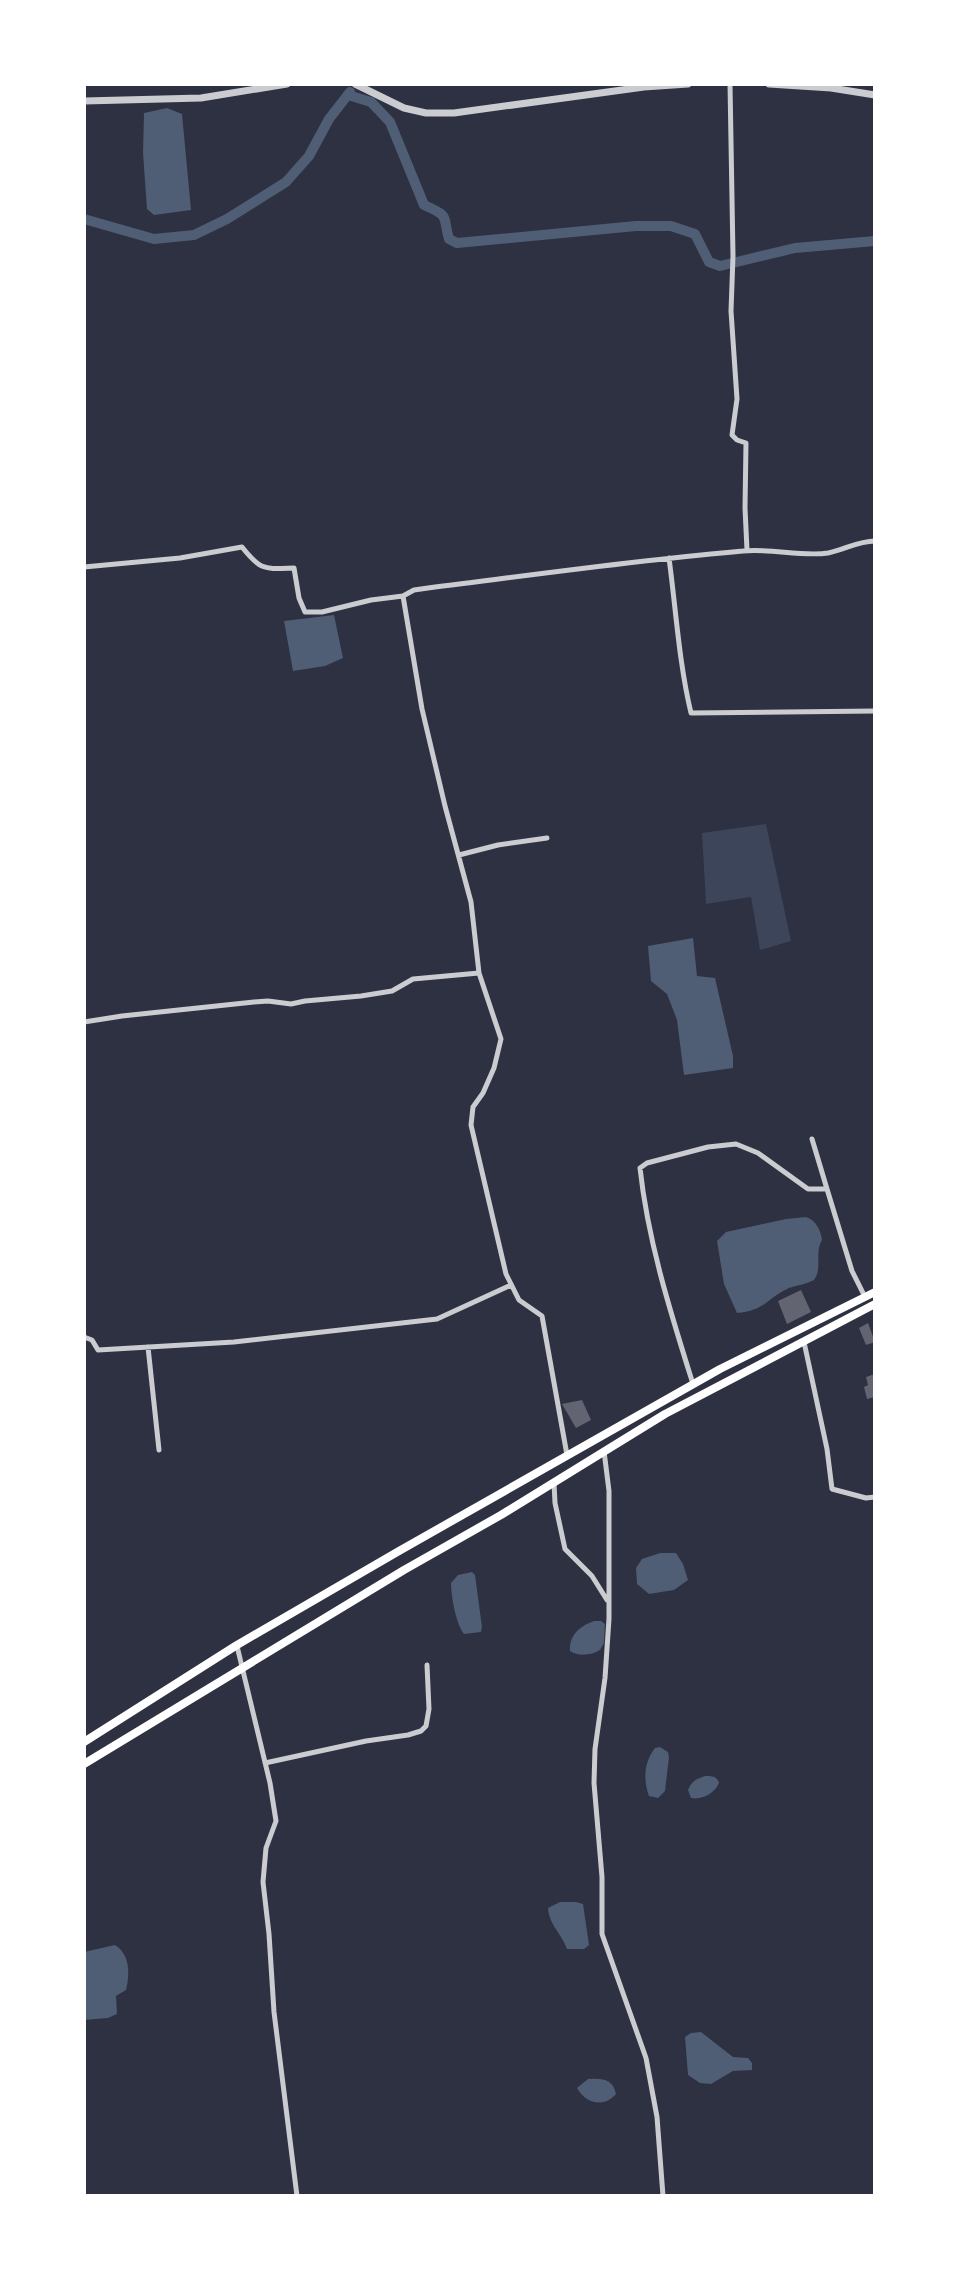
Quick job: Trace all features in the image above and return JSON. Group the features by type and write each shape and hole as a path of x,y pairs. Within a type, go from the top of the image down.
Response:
{"main road":[{"path":"84,1742 237,1645 693,1384 875,1292"},
{"path":"84,1764 665,1414 875,1304"}],"street":[{"path":"84,101 201,98 287,84"},
{"path":"355,84 404,108 426,113 454,113 644,87 688,84"},
{"path":"730,84 733,256 730,285 737,399 732,435 746,443 747,550"},
{"path":"769,84 831,88 875,95"},
{"path":"84,567 180,558 242,547 253,561 266,569 294,568 299,598 305,612 322,612 403,596 414,590 590,566 747,550 827,553 864,541 875,541"},
{"path":"669,558 683,681 691,713 875,711"},
{"path":"403,596 422,709 471,902 479,973 501,1039 494,1068 473,1107 471,1125 506,1274 519,1300 542,1316 567,1456"},
{"path":"459,855 498,845 547,838"},
{"path":"84,1022 254,1002 291,1004 361,996 392,991 413,979 479,973"},
{"path":"812,1139 852,1271 865,1297"},
{"path":"693,1384 664,1290 640,1168 647,1163 708,1147 736,1144 758,1153 808,1189 827,1189"},
{"path":"84,1337 92,1340 98,1350 234,1342 437,1319 511,1285"},
{"path":"804,1342 827,1449 832,1489 866,1498 875,1497"},
{"path":"148,1347 159,1450"},
{"path":"604,1450 609,1491 609,1602 594,1783 602,1877 602,1934 646,2058 657,2117 663,2196"},
{"path":"554,1482 555,1503 565,1549 592,1576 609,1602"},
{"path":"237,1645 276,1821 266,1848 263,1882 274,2012 297,2196"},
{"path":"265,1763 421,1731 426,1726 429,1709 427,1665"}],"shaded area":[{"path":"167,108 182,114 191,210 154,215 147,209 144,113"},
{"path":"334,615 343,658 325,666 293,671 284,621"},
{"path":"766,824 791,941 760,950 751,897 706,904 702,833"},
{"path":"693,938 697,976 715,978 733,1068 684,1075 677,1020 667,994 651,981 648,946"},
{"path":"806,1217 817,1226 822,1240 814,1280 789,1288 754,1310 737,1313 724,1284 717,1241 726,1232"},
{"path":"660,1553 676,1553 688,1580 674,1590 649,1594 637,1584 636,1568 642,1559"},
{"path":"472,1572 475,1575 482,1627 481,1632 464,1634 454,1610 451,1583 458,1575"},
{"path":"594,1621 605,1624 604,1643 600,1650 585,1655 570,1651 576,1632"},
{"path":"660,1747 668,1752 669,1757 665,1791 658,1798 649,1796 645,1777 649,1759 655,1748"},
{"path":"705,1776 717,1779 717,1787 707,1795 691,1798 688,1790 691,1784"},
{"path":"560,1902 583,1904 589,1945 584,1949 567,1949 553,1924 548,1908"},
{"path":"115,1945 124,1954 128,1971 126,1990 116,1996 117,2014 84,2020 84,1952"},
{"path":"701,2032 733,2057 748,2058 752,2070 733,2071 711,2084 700,2083 688,2075 685,2037"},
{"path":"588,2079 606,2080 616,2094 606,2101 590,2101 577,2088"}],"building":[{"path":"801,1290 811,1312 787,1324 778,1301"},
{"path":"868,1323 875,1342 866,1345 859,1328"},
{"path":"875,1374 875,1397 867,1399 864,1387 868,1385 866,1377"},
{"path":"582,1400 591,1420 576,1428 562,1404"}],"waterway":[{"path":"84,219 154,239 194,235 227,219 286,182 309,156 329,119 350,92"},
{"path":"348,95 371,102 390,122 424,205 442,215 449,239 457,243 636,226 671,226 695,234 709,262 720,266 795,248 875,241"}]}
